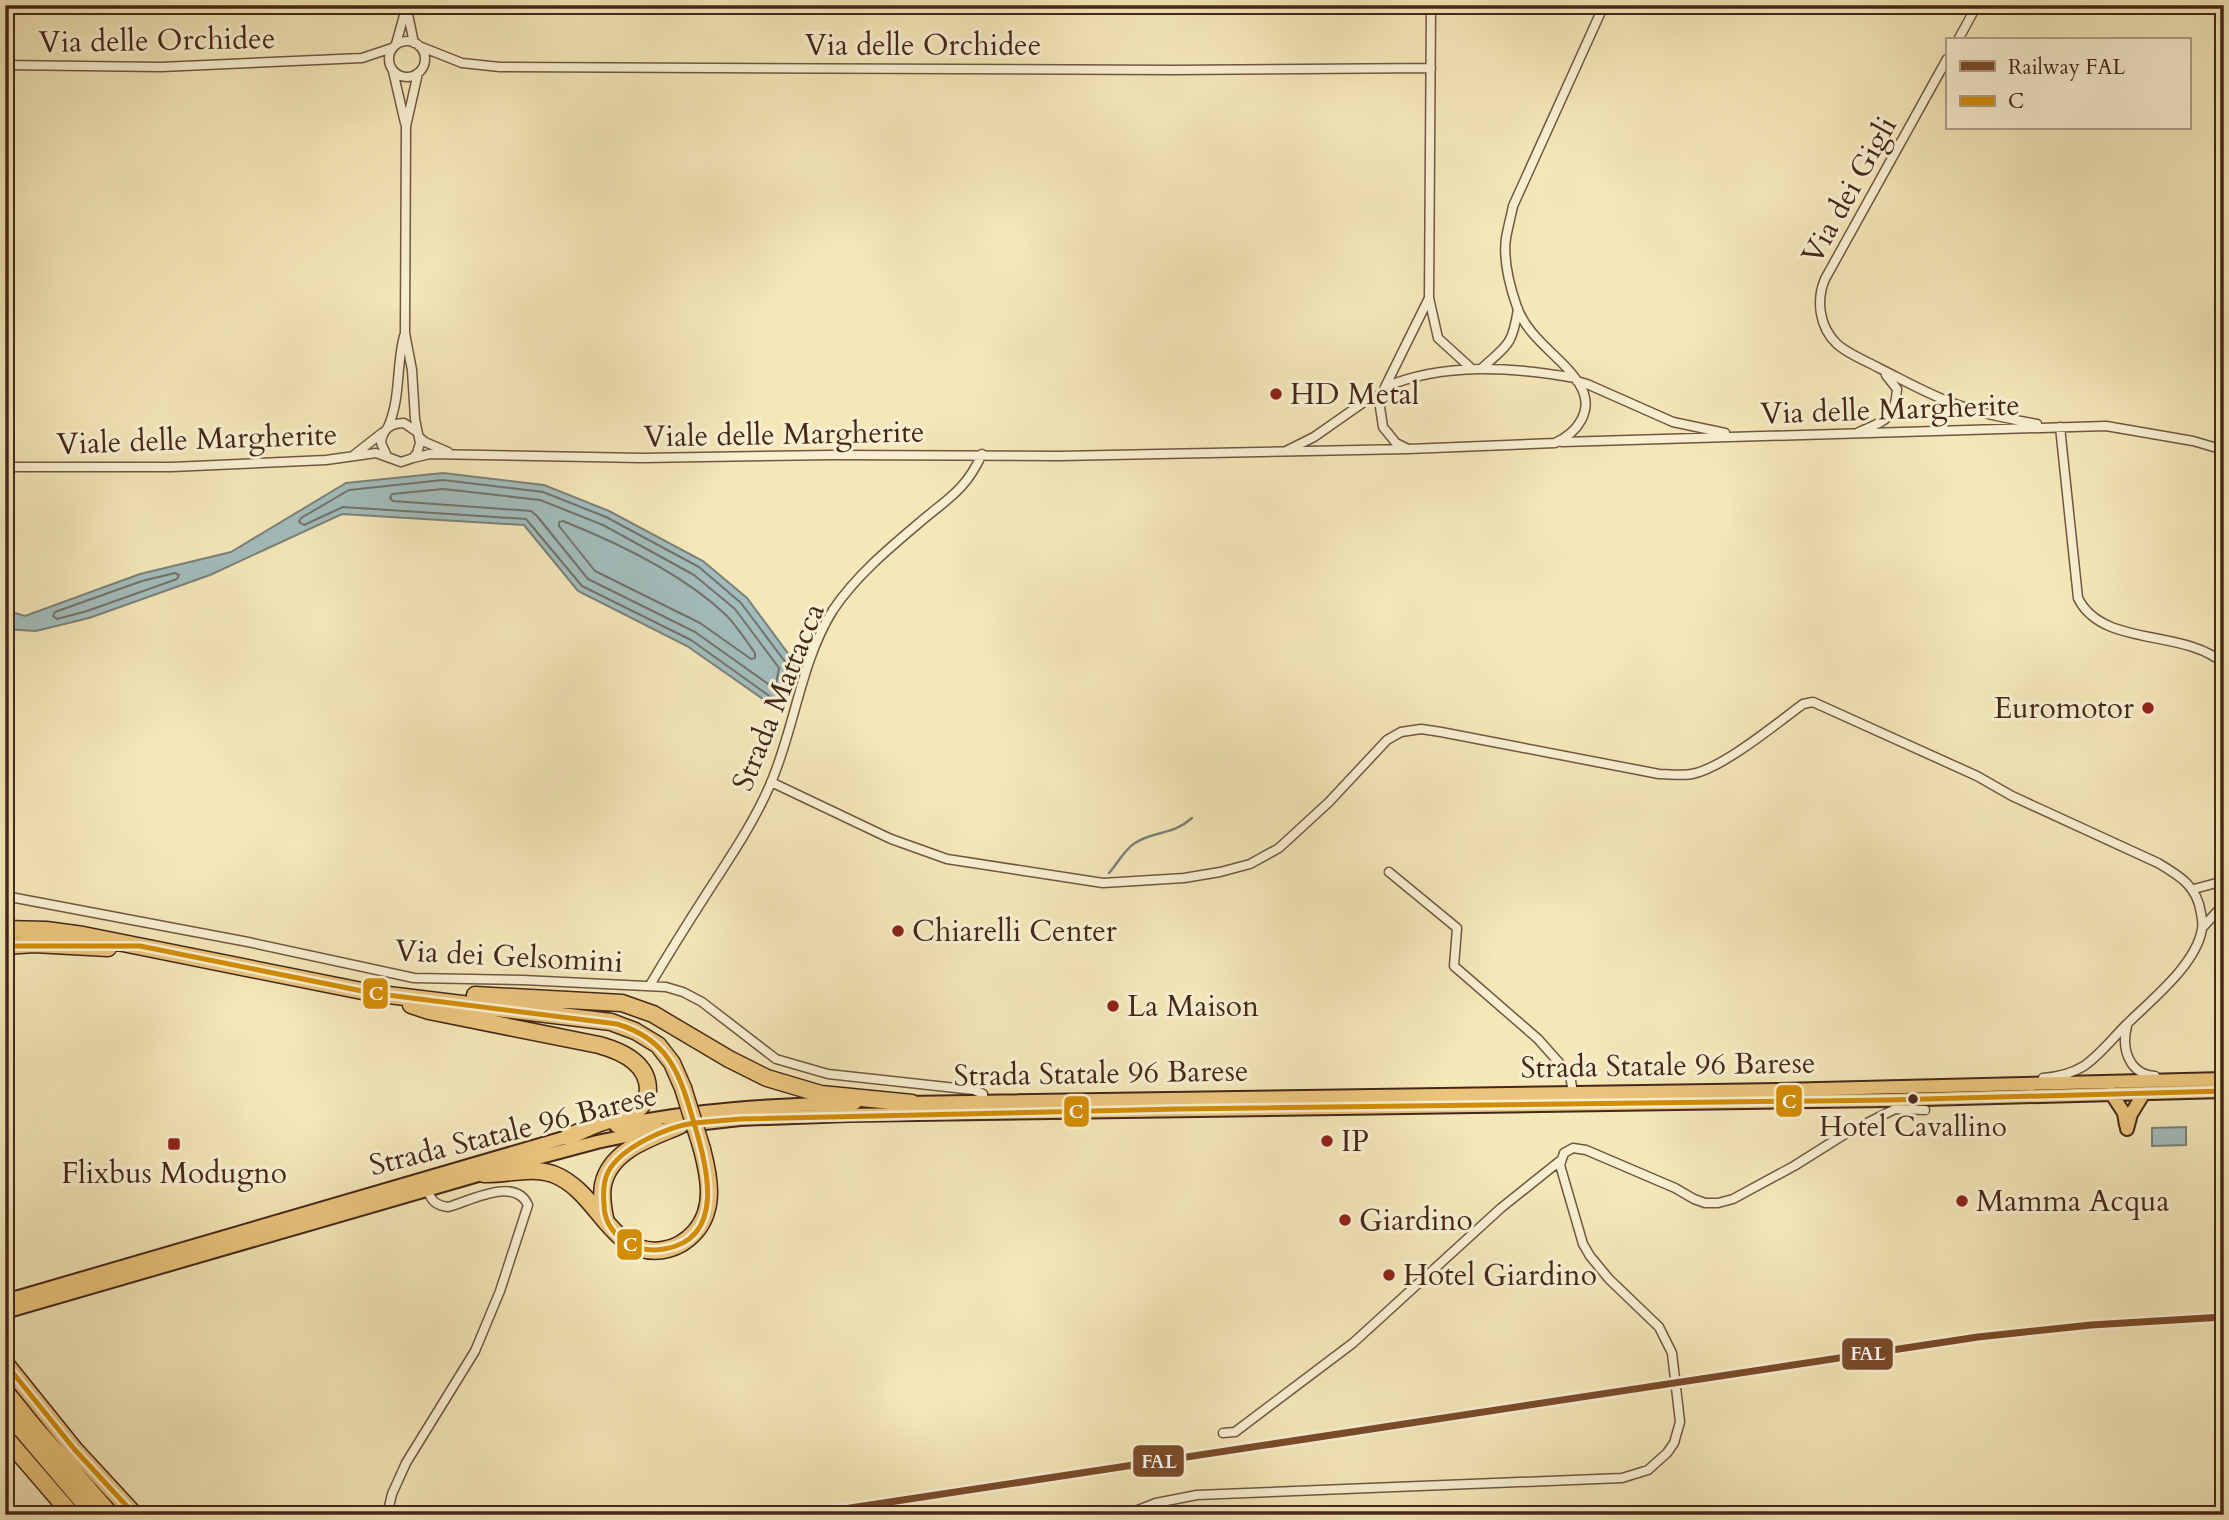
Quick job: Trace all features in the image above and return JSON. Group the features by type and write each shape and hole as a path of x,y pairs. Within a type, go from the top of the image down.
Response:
{"highway":[{"path":"5,919 372,993 622,1025 647,1037 662,1049 677,1072 702,1149 709,1180 708,1207 699,1227 686,1240 670,1249 658,1251 637,1248 617,1235 605,1218 573,1185 554,1175 534,1170 502,1175 484,1174"},
{"path":"5,929 68,933"},
{"path":"5,946 140,946"},
{"path":"372,993 429,1012 599,1045 633,1061 646,1077 648,1086 641,1106 627,1116 600,1123 568,1137"},
{"path":"405,998 445,994 622,1003 653,1014 767,1078 821,1094 912,1102"},
{"path":"605,1218 603,1186 611,1166 634,1146 679,1126"},
{"path":"5,1363 75,1450 135,1515"},
{"path":"5,1391 111,1515"},
{"path":"5,1410 94,1515"},
{"path":"5,1437 72,1515"}],"main road":[{"name":"Strada Statale 96 Barese","path":"5,1301 568,1137 639,1121 720,1109 767,1105 912,1102 2223,1083"},
{"name":"Strada Statale 96 Barese","path":"5,1312 597,1142 679,1126 740,1119 849,1115 1888,1100 1925,1104 2144,1093 2223,1083"},
{"path":"2111,1093 2123,1113 2127,1129 2131,1114 2144,1093"},
{"path":"1888,1100 1908,1109 1925,1104"}],"street":[{"path":"1431,5 1429,298 1438,338 1477,369"},
{"path":"1555,443 1578,428 1585,405 1583,389 1535,337 1518,309 1507,263 1506,240 1513,206 1604,5"},
{"path":"1959,38 1978,5"},
{"path":"405,333 400,351 393,417 381,437 382,449 389,458 401,462 413,457 419,448 412,370 405,333 406,126 418,73 425,57 417,44 406,7"},
{"path":"406,7 388,60 393,70 406,126"},
{"name":"Via delle Orchidee","path":"5,65 175,66 362,58 408,41 462,63 500,67 1173,70 1431,68"},
{"name":"Via dei Gigli","path":"1946,61 1822,286 1820,299 1824,325 1838,345 1956,405 2049,427"},
{"path":"393,70 408,77 418,73"},
{"path":"1408,449 1396,443 1383,427 1380,407 1385,390 1429,298"},
{"path":"1477,369 1504,350 1514,333 1518,309"},
{"name":"Via dei Gigli","path":"1854,433 1882,423 1896,399 1897,389 1891,379 1875,366"},
{"path":"1284,452 1314,437 1364,402 1415,375 1477,369 1518,370 1576,380 1673,422 1748,436"},
{"path":"354,455 386,429 404,423 425,442 461,456"},
{"name":"Via delle Margherite","path":"1156,453 1408,449 2106,426 2193,441 2224,450"},
{"path":"2060,427 2078,598 2083,609 2103,624 2186,645 2215,657 2224,664"},
{"name":"Viale delle Margherite","path":"5,467 172,467 326,460 376,453 389,458"},
{"name":"Viale delle Margherite","path":"413,457 430,454 642,458 1156,453"},
{"name":"Strada Mattacca","path":"650,985 740,842 771,782 808,665 821,632 835,607 856,581 897,542 968,481 982,454"},
{"path":"771,782 891,839 947,859 1103,883 1184,878 1250,864 1279,848 1329,802 1387,740 1401,732 1421,729 1659,774 1693,774 1722,761 1803,705 1813,702 1976,776 2012,796 2181,876 2194,889 2200,905 2203,927"},
{"path":"1389,872 1457,928 1454,966 1538,1039 1570,1075 1573,1093"},
{"path":"2194,889 2224,881"},
{"name":"Via dei Gelsomini","path":"5,895 248,942 414,978 650,985 683,992 702,1002 776,1059 828,1074 974,1090 983,1094 983,1102"},
{"path":"1948,1086 1988,1079 2031,1079 2067,1074 2085,1065 2171,981 2198,943 2203,927 2224,904"},
{"path":"2128,1023 2124,1037 2125,1050 2134,1067 2141,1072 2148,1076 2197,1075 2223,1083"},
{"path":"1125,1515 1156,1503 1197,1495 1622,1478 1648,1470 1667,1453 1678,1434 1679,1407 1672,1353 1659,1327 1609,1279 1590,1256 1560,1165 1564,1153 1578,1148 1675,1188 1704,1203 1718,1203 1732,1199 1794,1166 1845,1134 1885,1114 1908,1109"},
{"path":"1223,1433 1235,1432 1353,1343 1501,1208 1561,1160"},
{"path":"387,1515 392,1494 406,1463 475,1351 500,1291 528,1205 520,1194 506,1190 448,1207 441,1206 433,1203 427,1190"}],"water":[{"path":"443,473 544,485 609,511 703,561 747,598 798,667 783,713 687,646 578,591 524,525 342,514 210,575 89,618 36,631 5,629 5,610 25,616 140,574 231,552 346,483"},
{"path":"2186,1127 2186,1145 2152,1146 2152,1128"}],"waterway":[{"path":"1109,873 1135,843 1177,828 1192,818"}],"rail line":[{"name":"FAL","path":"804,1515 1978,1337 2091,1325 2224,1317"}],"transit line":[{"name":"C","path":"5,946 140,946 372,993 617,1024 649,1039 661,1050 684,1090 694,1123"},
{"name":"C","path":"694,1123 740,1119 1178,1109 1888,1100 2224,1091"},
{"name":"C","path":"694,1123 704,1159 708,1198 705,1216 697,1231 684,1242 664,1249 646,1249 629,1244 615,1234 606,1218 604,1192 608,1172 623,1154 646,1140 694,1123"},
{"name":"C","path":"5,1363 75,1450 135,1515"}],"place":[{"name":"HD Metal","path":"1276,394"},
{"name":"Euromotor","path":"2148,708"},
{"name":"Chiarelli Center","path":"898,931"},
{"name":"La Maison","path":"1113,1006"},
{"name":"Hotel Cavallino","path":"1913,1099"},
{"name":"IP","path":"1327,1141"},
{"name":"Flixbus Modugno","path":"174,1144"},
{"name":"Mamma Acqua","path":"1962,1201"},
{"name":"Giardino","path":"1345,1220"},
{"name":"Hotel Giardino","path":"1389,1275"}]}
